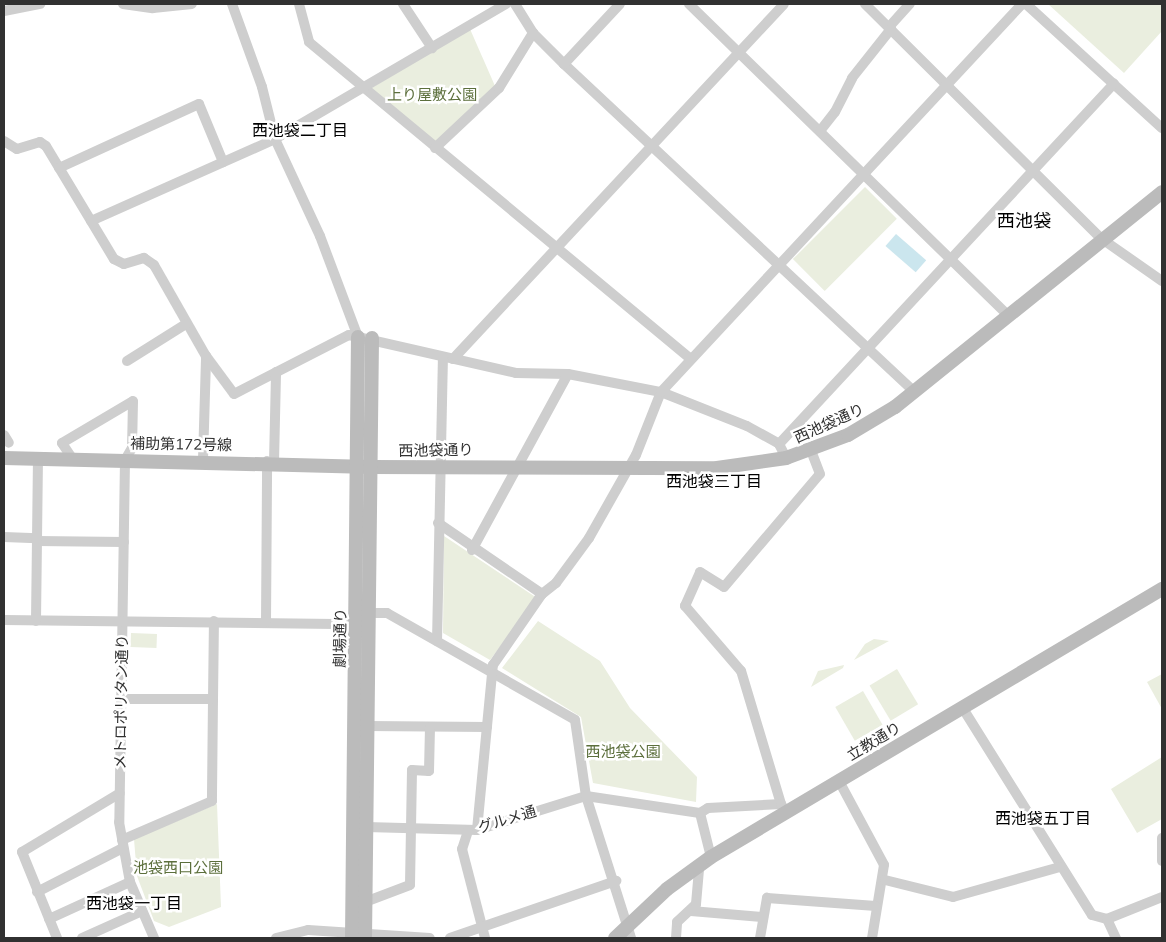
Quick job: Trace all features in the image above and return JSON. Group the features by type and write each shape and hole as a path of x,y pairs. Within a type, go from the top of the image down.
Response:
{"street":[{"path":"4,11 40,4"},
{"path":"123,4 153,6 192,4"},
{"path":"232,4 260,80 275,139 365,338"},
{"path":"299,4 309,42 362,89 691,359"},
{"path":"403,4 432,48"},
{"path":"91,221 275,139 506,4"},
{"path":"515,4 533,33 564,64 914,392"},
{"path":"564,64 620,4"},
{"path":"689,4 1008,315"},
{"path":"438,641 439,465 448,358 556,249 784,4"},
{"path":"865,4 1033,169 1102,240 1162,281"},
{"path":"820,131 835,112 852,78 910,4"},
{"path":"485,938 462,849 472,830 492,671 542,594 556,583 583,547 629,467 661,392 1022,4"},
{"path":"1026,4 1162,128"},
{"path":"435,148 499,88 533,33"},
{"path":"780,444 1033,169 1114,84"},
{"path":"59,168 199,104 224,162"},
{"path":"4,141 17,149 40,142 59,168 119,263 144,258 154,265 186,324 206,356 234,394 343,336 365,338 516,373 568,374 661,392 747,426 780,444 786,458"},
{"name":"西池袋通り","path":"364,466 741,467 811,451 866,426 914,392 1162,192"},
{"path":"127,361 186,324"},
{"name":"劇場通り","path":"359,936 365,902 369,613 364,466 365,338"},
{"path":"203,460 206,356"},
{"path":"266,622 276,372"},
{"path":"472,550 568,374"},
{"name":"メトロポリタン通り","path":"72,458 62,443 133,400 132,448 125,460 121,622 120,793 122,844 130,882 154,938"},
{"path":"586,796 700,813 708,808 783,808 782,796 741,671 685,606 700,572 724,587 820,474 811,451"},
{"name":"補助第172号線","path":"4,458 203,460 364,466"},
{"path":"36,621 38,458"},
{"name":"劇場通り","path":"359,936 356,624 364,466"},
{"path":"438,523 472,550 542,594"},
{"path":"4,537 37,540 124,542"},
{"name":"立教通り","path":"615,938 629,923 699,866 783,808 839,780 1162,589"},
{"path":"4,620 356,624 369,613 387,613 492,671 575,720 586,796 616,881 632,938"},
{"path":"37,892 122,844 212,802 214,621"},
{"path":"121,699 213,699"},
{"path":"962,707 1060,867 1092,915 1107,919 1162,897"},
{"path":"367,726 486,727"},
{"path":"365,902 410,885 412,770 428,770 430,727"},
{"path":"839,780 883,861 885,880 876,906 872,938"},
{"path":"57,938 22,857 25,848 120,793"},
{"name":"グルメ通","path":"366,827 472,830 586,796"},
{"path":"700,813 711,857"},
{"path":"1162,838 1162,861"},
{"path":"676,938 677,922 691,910 698,895 699,866"},
{"path":"885,880 953,897 1060,867"},
{"path":"450,938 616,881"},
{"path":"49,919 130,882"},
{"path":"760,938 762,917 767,898 876,906"},
{"path":"691,910 762,917"},
{"path":"82,938 142,911"},
{"path":"1107,919 1116,938"},
{"path":"276,938 315,930 359,936 430,938"}],"green space":[{"path":"1048,4 1162,4 1162,31 1124,73"},
{"name":"上り屋敷公園","path":"470,29 495,86 434,144 368,90"},
{"path":"865,187 897,219 825,291 793,259"},
{"path":"444,536 537,598 490,660 443,633"},
{"name":"西池袋公園","path":"538,621 600,661 630,708 697,777 696,802 593,783 581,717 502,668"},
{"path":"131,633 157,634 156,648 131,647"},
{"path":"874,639 889,641 854,660 865,644"},
{"path":"844,665 843,668 811,687 818,671"},
{"path":"897,669 918,704 891,721 870,685"},
{"path":"1162,674 1162,709 1147,682"},
{"path":"863,691 883,725 855,741 835,707"},
{"path":"1162,757 1162,819 1137,833 1111,789"},
{"name":"池袋西口公園","path":"217,804 221,907 169,927 154,921 137,876 134,839"}],"water":[{"path":"896,234 926,260 916,272 886,246"}],"district":[{"name":"西池袋二丁目","path":"300,130"},
{"name":"西池袋","path":"1024,221"},
{"name":"西池袋三丁目","path":"714,481"},
{"name":"西池袋五丁目","path":"1043,818"},
{"name":"西池袋一丁目","path":"134,903"}]}
